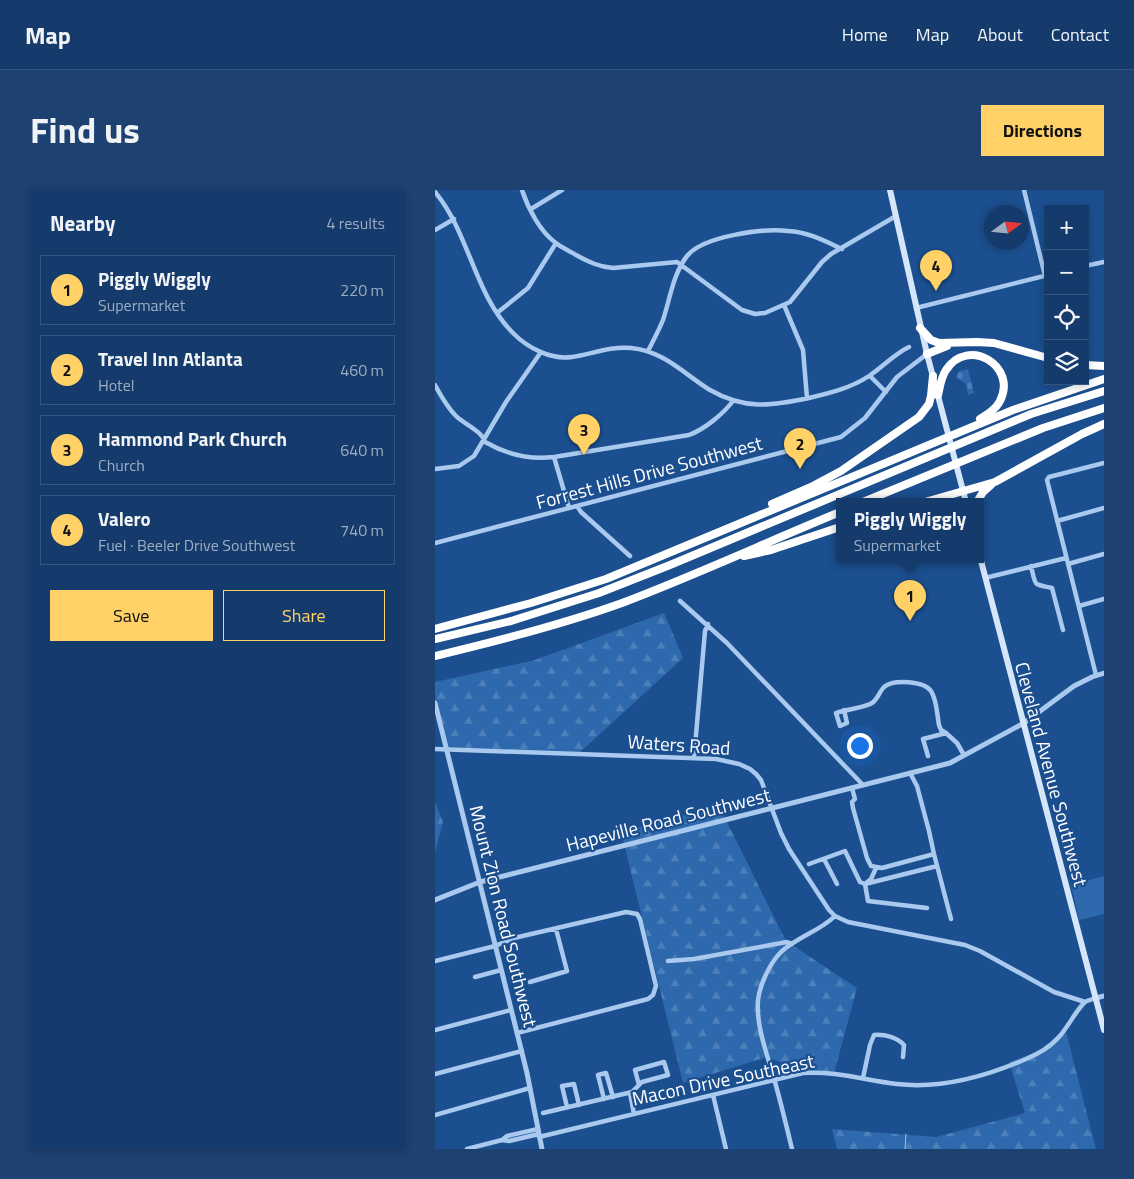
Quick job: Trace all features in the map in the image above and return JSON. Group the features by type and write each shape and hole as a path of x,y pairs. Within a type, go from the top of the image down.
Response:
{"highway":[{"path":"920,328 935,342 994,344 1044,357"},
{"path":"927,354 954,344"},
{"path":"938,395 943,375 950,364 960,357 978,355 994,364 1003,379 1000,401 993,410 968,428"},
{"path":"1089,365 1104,366"},
{"path":"686,546 718,528 828,479 854,463 924,411 931,396 933,376"},
{"path":"435,629 569,592 606,579 968,428 1041,399 1104,379"},
{"path":"435,639 511,622 599,593 1031,414 1104,391"},
{"path":"873,498 1043,428 1104,408"},
{"path":"979,498 983,492 995,482 1082,434 1104,424"},
{"path":"936,498 963,488 995,482"},
{"path":"435,656 566,622 732,558 836,514"},
{"path":"732,558 771,550 836,528"}],"main road":[{"path":"890,190 920,328 965,498"},
{"name":"Cleveland Avenue Southwest","path":"981,563 1104,1030"}],"street":[{"path":"522,190 542,229 556,243 592,263 603,267 672,261 682,264 747,312 755,314 765,313 784,305 794,298 822,262 896,216"},
{"path":"531,209 562,190"},
{"path":"1023,190 1044,269"},
{"path":"435,192 454,219 483,290 497,313 513,333 526,344 541,352 565,358 614,348 648,351 665,358 709,389 733,401 766,406 841,390 870,376 899,352 909,348"},
{"path":"435,230 454,219"},
{"path":"648,351 662,321 682,264 694,250 717,239 766,230 789,231 811,235 842,249"},
{"path":"497,313 528,288 556,243"},
{"path":"1089,265 1104,262"},
{"path":"916,308 1044,276"},
{"path":"784,305 803,350 807,398"},
{"path":"435,469 449,468 467,462 474,456 507,402 541,352"},
{"name":"Forrest Hills Drive Southwest","path":"435,543 841,437 865,418 897,377 927,354"},
{"path":"870,376 886,392"},
{"path":"435,385 453,413 483,437 485,442 515,455 535,458 554,457 689,435 702,429 733,401"},
{"path":"554,457 569,508"},
{"path":"1096,675 1047,480 1104,463"},
{"path":"577,506 581,512 630,556"},
{"path":"1057,521 1104,508"},
{"path":"1068,564 1104,554"},
{"path":"985,578 1067,558"},
{"path":"1031,566 1036,584 1052,588 1063,630"},
{"path":"1079,606 1104,599"},
{"path":"680,601 708,624 746,662 863,786"},
{"path":"694,758 705,631 708,624"},
{"name":"Hapeville Road Southwest","path":"435,900 480,882 852,788 911,776 950,763 1024,723 1074,686 1096,675 1104,674"},
{"path":"844,710 870,704 885,686 902,681 926,687 931,692 941,730 957,742 964,755"},
{"name":"Mount Zion Road Southwest","path":"435,704 522,1051 542,1149"},
{"path":"928,756 923,739 946,733"},
{"name":"Waters Road","path":"435,749 727,760 750,769 761,780 789,849 835,916"},
{"path":"911,776 917,786 951,918"},
{"path":"852,788 855,800 852,802 853,808 871,866 882,868 934,854"},
{"path":"809,864 845,851 860,882 865,884 937,866"},
{"path":"824,859 837,884"},
{"path":"865,884 871,879 876,868"},
{"path":"865,884 868,901 927,908"},
{"path":"435,961 495,946 514,938 625,912 637,914 640,919 656,986 655,991 647,999 517,1033"},
{"path":"792,1149 762,1033 758,998 772,963 780,953 835,916 847,922 965,944 1053,992 1085,1002 1104,996"},
{"path":"530,982 567,971 556,929"},
{"path":"668,960 694,959 787,942 792,944"},
{"path":"475,977 501,970"},
{"name":"Macon Drive Southeast","path":"467,1149 502,1140 509,1141 538,1133 635,1114 803,1073 823,1072 897,1084 934,1084 961,1080 1002,1068 1037,1054 1058,1038 1085,1002"},
{"path":"435,1030 511,1010"},
{"path":"863,1078 874,1035 880,1034 899,1040 904,1045 903,1057"},
{"path":"435,1074 522,1051"},
{"path":"543,1113 630,1093 639,1085 642,1082 668,1075 664,1062 635,1070 639,1085"},
{"path":"604,1099 598,1075 607,1073 613,1097"},
{"path":"567,1107 562,1086 574,1084 579,1105"},
{"path":"435,1115 530,1088"},
{"path":"630,1093 635,1114"},
{"path":"713,1095 726,1149"}],"green space":[{"path":"968,369 974,393 968,395 966,384 956,377 959,371"},
{"path":"664,613 683,658 577,755 533,750 484,751 445,747 435,704 435,682 535,660"},
{"path":"435,802 443,822 435,852"},
{"path":"719,806 786,941 857,988 834,1073 808,1073 767,1057 683,1083 621,832"},
{"path":"1104,876 1104,914 1079,920 1071,885"},
{"path":"1065,1028 1096,1149 837,1149 832,1129 936,1137 1025,1113 1009,1062 1040,1051"}],"waterway":[{"path":"905,1149 906,1134"}],"place":[{"name":"Valero","path":"936,291"},
{"name":"Hammond Park Church","path":"584,455"},
{"name":"Travel Inn Atlanta","path":"800,469"},
{"name":"Piggly Wiggly","path":"910,621"}]}
